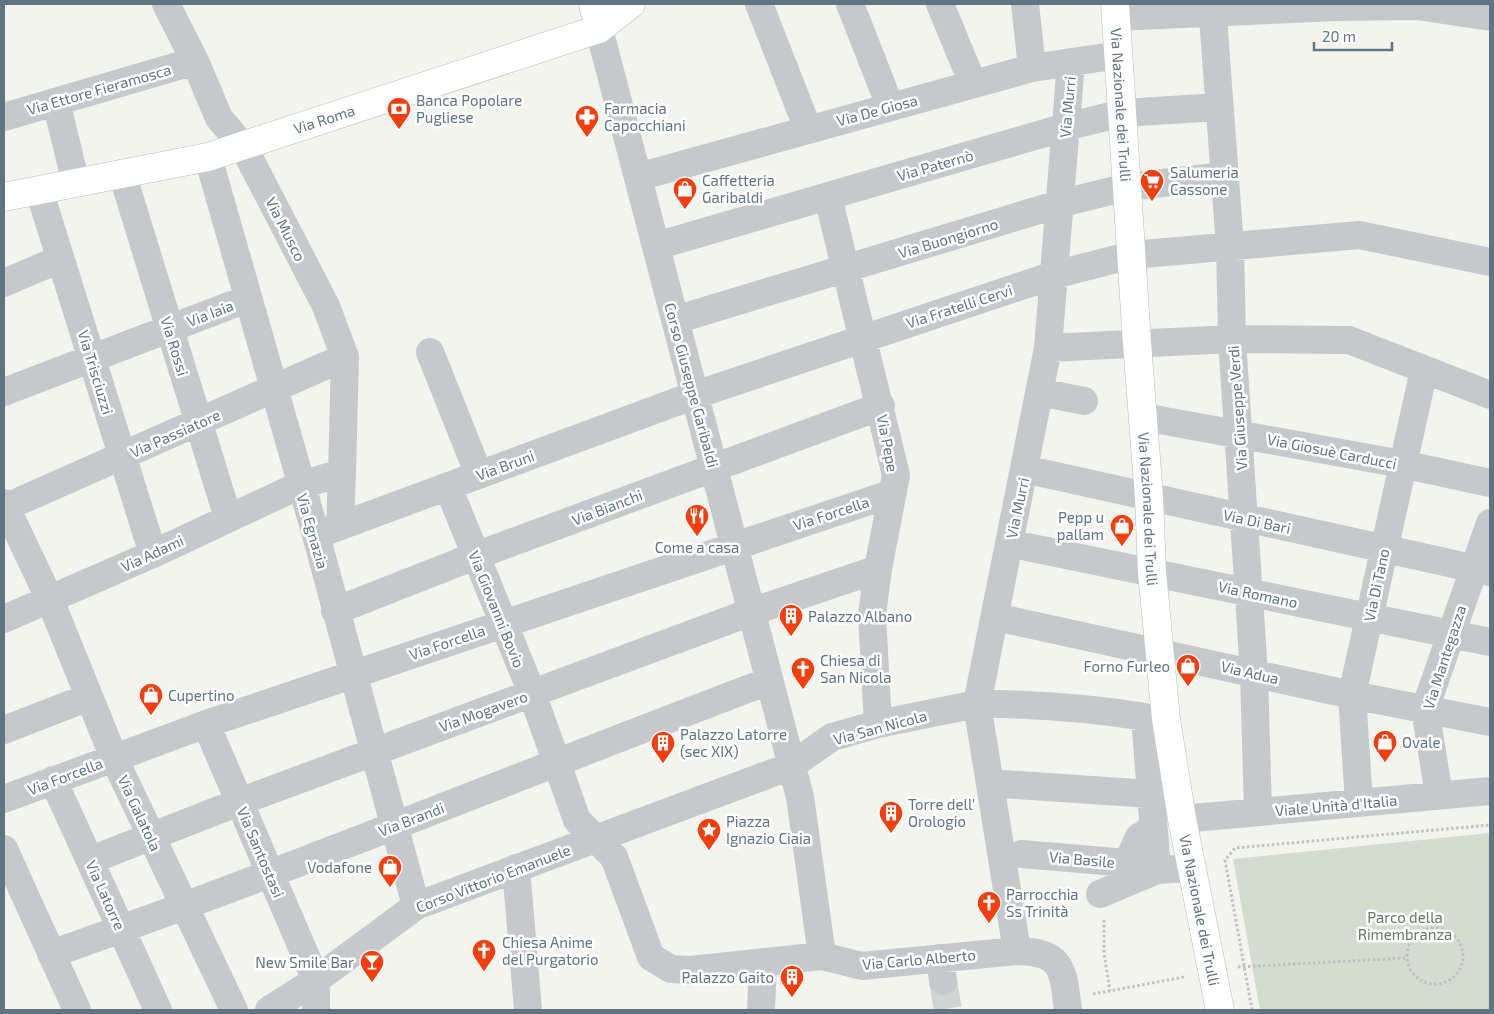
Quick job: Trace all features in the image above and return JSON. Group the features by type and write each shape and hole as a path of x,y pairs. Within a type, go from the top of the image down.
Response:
{"street":[{"name":"Via Musco","path":"166,4 195,61 219,118 243,146 326,306 345,357 342,473 328,531"},
{"name":"Via Roma","path":"4,197 208,157 243,146 631,4"},
{"path":"759,4 808,129"},
{"path":"850,4 890,106"},
{"path":"940,4 973,84"},
{"path":"1025,4 1032,68"},
{"path":"1116,10 1417,5 1490,17"},
{"name":"Via Giuseppe Verdi","path":"1213,9 1230,246 1232,339 1254,673 1258,812"},
{"name":"Via Nazionale dei Trulli","path":"1116,10 1136,344 1149,497 1152,572 1166,719 1182,819 1220,1010"},
{"name":"Corso Giuseppe Garibaldi","path":"596,16 791,766"},
{"name":"Via De Giosa","path":"638,177 1032,68 1118,55"},
{"name":"Via Ettore Fieramosca","path":"4,117 195,61"},
{"name":"Via Murri","path":"1017,951 986,704 1024,469 1048,348 1071,62"},
{"path":"56,102 76,183"},
{"name":"Via Paternò","path":"656,246 1066,127 1122,113 1219,107"},
{"name":"Via Egnazia","path":"208,157 300,485 328,531 335,611 374,752 392,826 416,906"},
{"name":"Via Rossi","path":"122,174 228,518"},
{"name":"Via Buongiorno","path":"675,320 1059,204 1127,187 1224,176"},
{"name":"Via Trisciuzzi","path":"39,190 153,554"},
{"name":"Via Pepe","path":"828,197 848,268 896,475 878,570 872,616 878,724"},
{"name":"Via Fratelli Cervi","path":"695,395 1054,275 1132,255 1359,235 1490,262"},
{"path":"4,283 60,258"},
{"name":"Via Iaia","path":"4,392 247,299"},
{"path":"1048,348 1232,339 1349,340 1490,395"},
{"path":"430,352 479,475"},
{"name":"Via Passiatore","path":"4,506 345,357"},
{"name":"Via Di Tano","path":"1359,803 1352,695 1424,370"},
{"path":"1039,392 1084,401"},
{"name":"Via Bruni","path":"328,531 695,395"},
{"name":"Via Bianchi","path":"335,611 475,556 881,406"},
{"name":"Via Giosuè Carducci","path":"1143,417 1402,464 1490,483"},
{"name":"Via Di Bari","path":"1024,469 1482,570"},
{"name":"Via Adami","path":"4,619 153,554 300,485 342,473"},
{"name":"Via Giovanni Bovio","path":"448,487 532,693 577,820 597,838"},
{"name":"Via Forcella","path":"4,799 206,724 893,493"},
{"name":"Via Galatola","path":"4,506 50,600 114,758 234,1010"},
{"name":"Via Mantegazza","path":"1440,795 1424,709 1451,634 1482,570 1490,523"},
{"name":"Via Romano","path":"1027,547 1490,642"},
{"name":"Via Mogavero","path":"91,860 239,802 751,612 878,570"},
{"name":"Via Adua","path":"1009,620 1352,695 1490,722"},
{"name":"Via Brandi","path":"51,954 184,907 769,681"},
{"path":"4,730 89,697"},
{"name":"Via San Nicola","path":"791,766 832,737 878,724 986,704 1037,705 1111,711 1145,717 1150,794"},
{"name":"Via Santostasi","path":"206,724 316,980"},
{"path":"791,766 800,797 822,956 763,963 671,969 651,957 614,857 597,838 791,766"},
{"name":"Via Latorre","path":"53,780 158,1010"},
{"path":"1003,784 1150,794 1157,870"},
{"name":"Viale Unità d'Italia","path":"1182,819 1490,791"},
{"name":"Via Basile","path":"1022,854 1127,863 1139,838 1154,828"},
{"name":"Corso Vittorio Emanuele","path":"269,1010 316,980 416,906 597,838"},
{"path":"4,849 77,1010"},
{"path":"516,868 528,1010"},
{"path":"1100,894 1157,870 1192,868"},
{"name":"Via Carlo Alberto","path":"822,956 862,966 942,970 1017,951 1039,951 1055,960 1064,978 1068,1010"},
{"path":"761,1010 763,963"},
{"path":"316,980 316,1010"}],"path":[{"path":"1252,1010 1225,860 1235,848 1490,825"},
{"path":"1105,925 1104,953 1110,991"},
{"path":"1427,928 1446,930 1454,935 1463,952 1463,961 1454,976 1438,984 1421,980 1409,967 1407,958 1412,940 1427,928"},
{"path":"1244,966 1407,958"},
{"path":"1092,994 1184,977"}],"green space":[{"name":"Parco della Rimembranza","path":"1490,833 1490,1010 1260,1010 1233,859"}],"tunnel":[{"path":"943,981 948,1010"}],"place":[{"name":"Banca Popolare Pugliese","path":"399,130"},
{"name":"Farmacia Capocchiani","path":"587,138"},
{"name":"Salumeria Cassone","path":"1152,202"},
{"name":"Caffetteria Garibaldi","path":"685,210"},
{"name":"Come a casa","path":"697,537"},
{"name":"Pepp u pallam","path":"1122,547"},
{"name":"Palazzo Albano","path":"791,637"},
{"name":"Forno Furleo","path":"1188,687"},
{"name":"Chiesa di San Nicola","path":"803,690"},
{"name":"Cupertino","path":"151,716"},
{"name":"Ovale","path":"1385,763"},
{"name":"Palazzo Latorre (sec XIX)","path":"663,764"},
{"name":"Torre dell' Orologio","path":"891,834"},
{"name":"Piazza Ignazio Ciaia","path":"709,851"},
{"name":"Vodafone","path":"390,888"},
{"name":"Parrocchia Ss Trinità","path":"989,924"},
{"name":"Chiesa Anime del Purgatorio","path":"484,972"},
{"name":"New Smile Bar","path":"372,983"},
{"name":"Palazzo Gaito","path":"792,998"}]}
